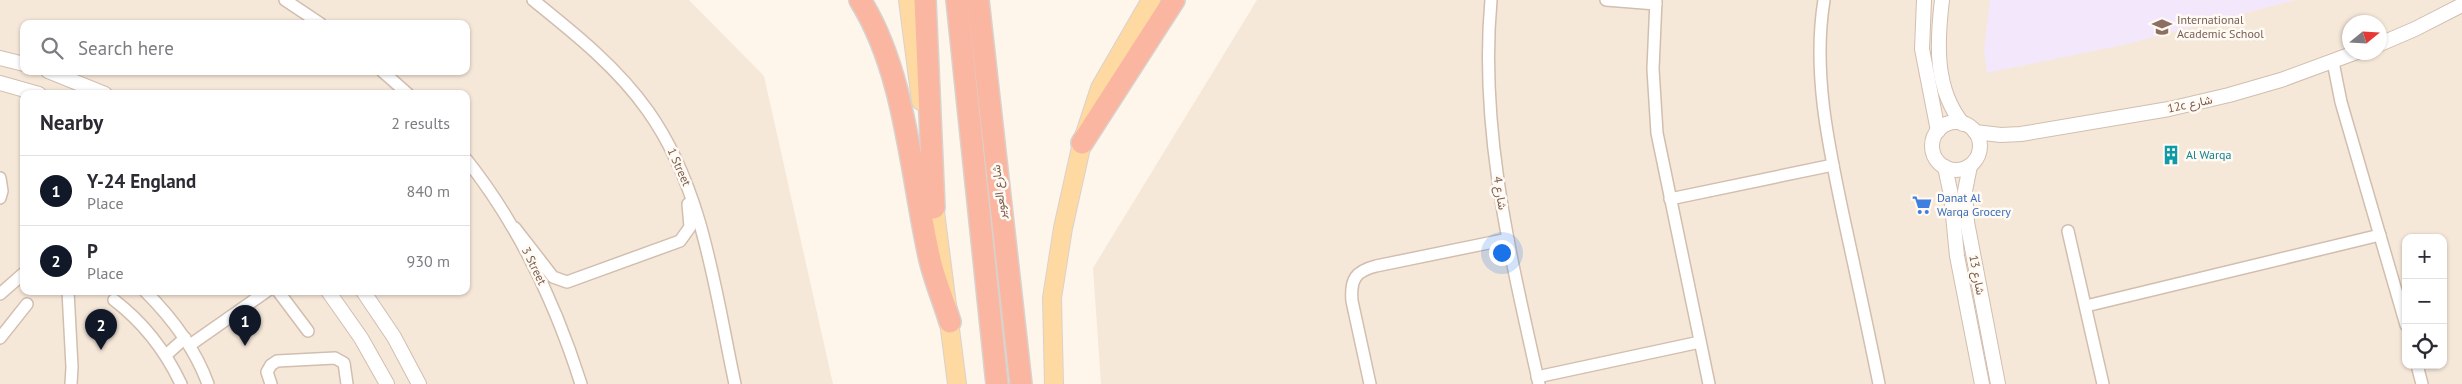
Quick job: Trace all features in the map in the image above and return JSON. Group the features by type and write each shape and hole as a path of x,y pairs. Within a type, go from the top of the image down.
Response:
{"highway":[{"path":"860,0 876,31 894,82 931,262 950,322"},
{"path":"924,0 934,208"},
{"name":"شارع العوير","path":"957,0 997,384"},
{"name":"شارع العوير","path":"978,0 1021,384"},
{"path":"1082,143 1174,0"}],"main road":[{"path":"908,0 957,384"},
{"path":"1054,384 1052,298 1062,228 1082,143 1100,88 1151,0"}],"street":[{"path":"284,0 315,20"},
{"name":"1 Street","path":"533,0 592,49 632,91 661,130 682,173 700,221 735,384"},
{"name":"شارع 4","path":"1490,0 1487,60 1494,156 1508,239 1538,381"},
{"path":"1606,0 1656,2 1653,44 1654,101 1659,141 1709,384"},
{"path":"1824,0 1821,32 1821,86 1833,165 1879,384"},
{"path":"1924,0 1922,33 1924,58 1938,131"},
{"path":"1942,0 1938,46 1941,76 1948,100 1963,124 1975,132 1979,142 1979,152 1970,166 1958,170 1945,167 1934,154 1933,142 1938,131 1950,124 1963,124"},
{"path":"2387,41 2415,29 2459,3"},
{"path":"0,58 20,63"},
{"name":"12c شارع","path":"1975,132 2018,134 2200,102 2272,83 2342,58"},
{"path":"2329,64 2406,324"},
{"path":"58,75 95,90"},
{"path":"387,75 403,90"},
{"path":"0,83 27,90"},
{"name":"12c شارع","path":"1979,152 2018,134"},
{"name":"3 Street","path":"470,165 515,228 559,320 581,384"},
{"path":"1670,200 1833,165"},
{"name":"شارع 13","path":"1970,166 1965,191 1967,222 1998,384"},
{"name":"شارع 13","path":"1945,167 1951,195 1957,256 1982,384"},
{"path":"515,228 553,277 562,281 572,281 620,261 674,243 684,237 691,221 682,173"},
{"path":"0,178 2,186 0,198"},
{"path":"2068,231 2103,384"},
{"path":"2086,306 2380,235"},
{"path":"1370,384 1352,301 1351,288 1355,277 1364,269 1376,266 1508,239"},
{"path":"0,294 20,276"},
{"path":"68,295 72,367 71,384"},
{"path":"149,295 169,317 187,342 208,384"},
{"path":"166,355 260,295"},
{"path":"281,295 308,332"},
{"path":"331,295 361,338 387,384"},
{"path":"366,295 384,322"},
{"path":"370,295 419,384"},
{"path":"114,300 138,320 166,355 181,384"},
{"path":"0,338 27,304"},
{"path":"1538,381 1700,342"},
{"path":"271,384 268,372 271,366 277,362 335,358 344,363 346,384"},
{"path":"72,367 76,384"},
{"path":"2418,369 2422,384"}],"shaded area":[{"path":"0,0 689,0 764,76 833,384 0,384"},
{"path":"1257,0 2462,0 2462,384 1101,384 1093,268"},
{"path":"1990,0 2296,0 2127,44 1987,73 1984,50"}],"place":[{"name":"International Academic School","path":"2162,27"},
{"name":"Al Warqa","path":"2171,155"},
{"name":"Danat Al Warqa Grocery","path":"1922,205"},
{"name":"Y-24 England","path":"245,346"},
{"name":"P","path":"101,350"}]}
